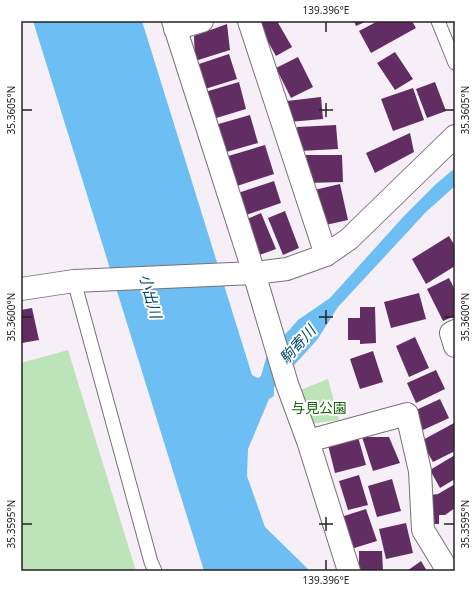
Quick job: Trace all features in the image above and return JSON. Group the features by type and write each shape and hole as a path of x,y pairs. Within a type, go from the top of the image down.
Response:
{"street":[{"path":"202,21 174,25 249,273 308,441 349,571"},
{"path":"249,21 326,255"},
{"path":"21,289 78,281 249,273 287,269 326,255 349,239 455,136"},
{"path":"455,331 451,333 455,346"},
{"path":"308,441 407,414 420,471 423,530 448,571"}],"lane":[{"path":"438,21 455,63"},
{"path":"78,281 151,562 155,571"}],"green space":[{"path":"68,350 136,571 22,571 21,363"},
{"name":"与見公園","path":"328,379 339,420 309,424 298,391"}],"water":[{"path":"33,21 142,21 252,375 258,378 261,376 267,355 298,320 330,298 404,216 436,184 455,168 455,186 426,212 338,307 317,340 274,387 274,396 269,399 248,449 247,476 265,527 308,569 308,571 204,571"}],"building":[{"path":"277,21 292,47 276,56 257,22"},
{"path":"354,21 367,21 356,26"},
{"path":"378,21 412,21 416,28 371,53 359,31"},
{"path":"227,24 230,50 195,61 194,36"},
{"path":"395,52 413,79 395,90 377,63"},
{"path":"229,54 237,79 205,89 196,65"},
{"path":"298,57 313,87 291,98 276,68"},
{"path":"239,82 246,109 213,119 205,92"},
{"path":"435,82 446,111 427,118 416,89"},
{"path":"413,88 424,120 393,131 381,99"},
{"path":"321,97 323,119 289,122 287,101"},
{"path":"250,115 258,143 223,153 215,125"},
{"path":"336,125 338,149 299,151 297,127"},
{"path":"410,133 414,152 375,173 366,153"},
{"path":"265,145 274,174 234,187 225,157"},
{"path":"306,155 342,155 343,182 307,183"},
{"path":"274,181 281,203 246,215 238,193"},
{"path":"340,184 348,220 321,226 314,190"},
{"path":"285,211 299,248 283,255 268,218"},
{"path":"261,213 276,249 254,257 240,222"},
{"path":"449,236 455,246 455,266 426,284 412,259"},
{"path":"449,278 455,290 455,316 443,321 427,289"},
{"path":"419,293 426,319 391,328 384,302"},
{"path":"360,307 375,307 376,343 360,344 360,340 348,340 348,318 360,318"},
{"path":"32,308 39,340 22,343 21,310"},
{"path":"415,337 429,368 409,377 396,346"},
{"path":"373,351 383,382 360,389 350,359"},
{"path":"436,370 445,389 416,403 407,383"},
{"path":"440,399 449,418 423,430 414,411"},
{"path":"454,423 455,451 433,462 421,441"},
{"path":"358,437 366,465 335,473 328,445"},
{"path":"362,437 389,437 400,463 373,471"},
{"path":"455,455 455,479 440,488 430,470"},
{"path":"359,475 368,505 348,510 339,481"},
{"path":"392,479 401,511 377,517 368,486"},
{"path":"455,484 455,508 445,515 439,515 439,524 432,524 431,495 438,494"},
{"path":"366,509 377,541 351,549 341,517"},
{"path":"406,523 413,553 386,559 379,529"},
{"path":"359,551 382,551 383,571 359,571"},
{"path":"421,561 427,571 407,571"}],"water label":[{"name":"小出川","path":"151,296"},
{"name":"駒寄川","path":"297,344"}]}
